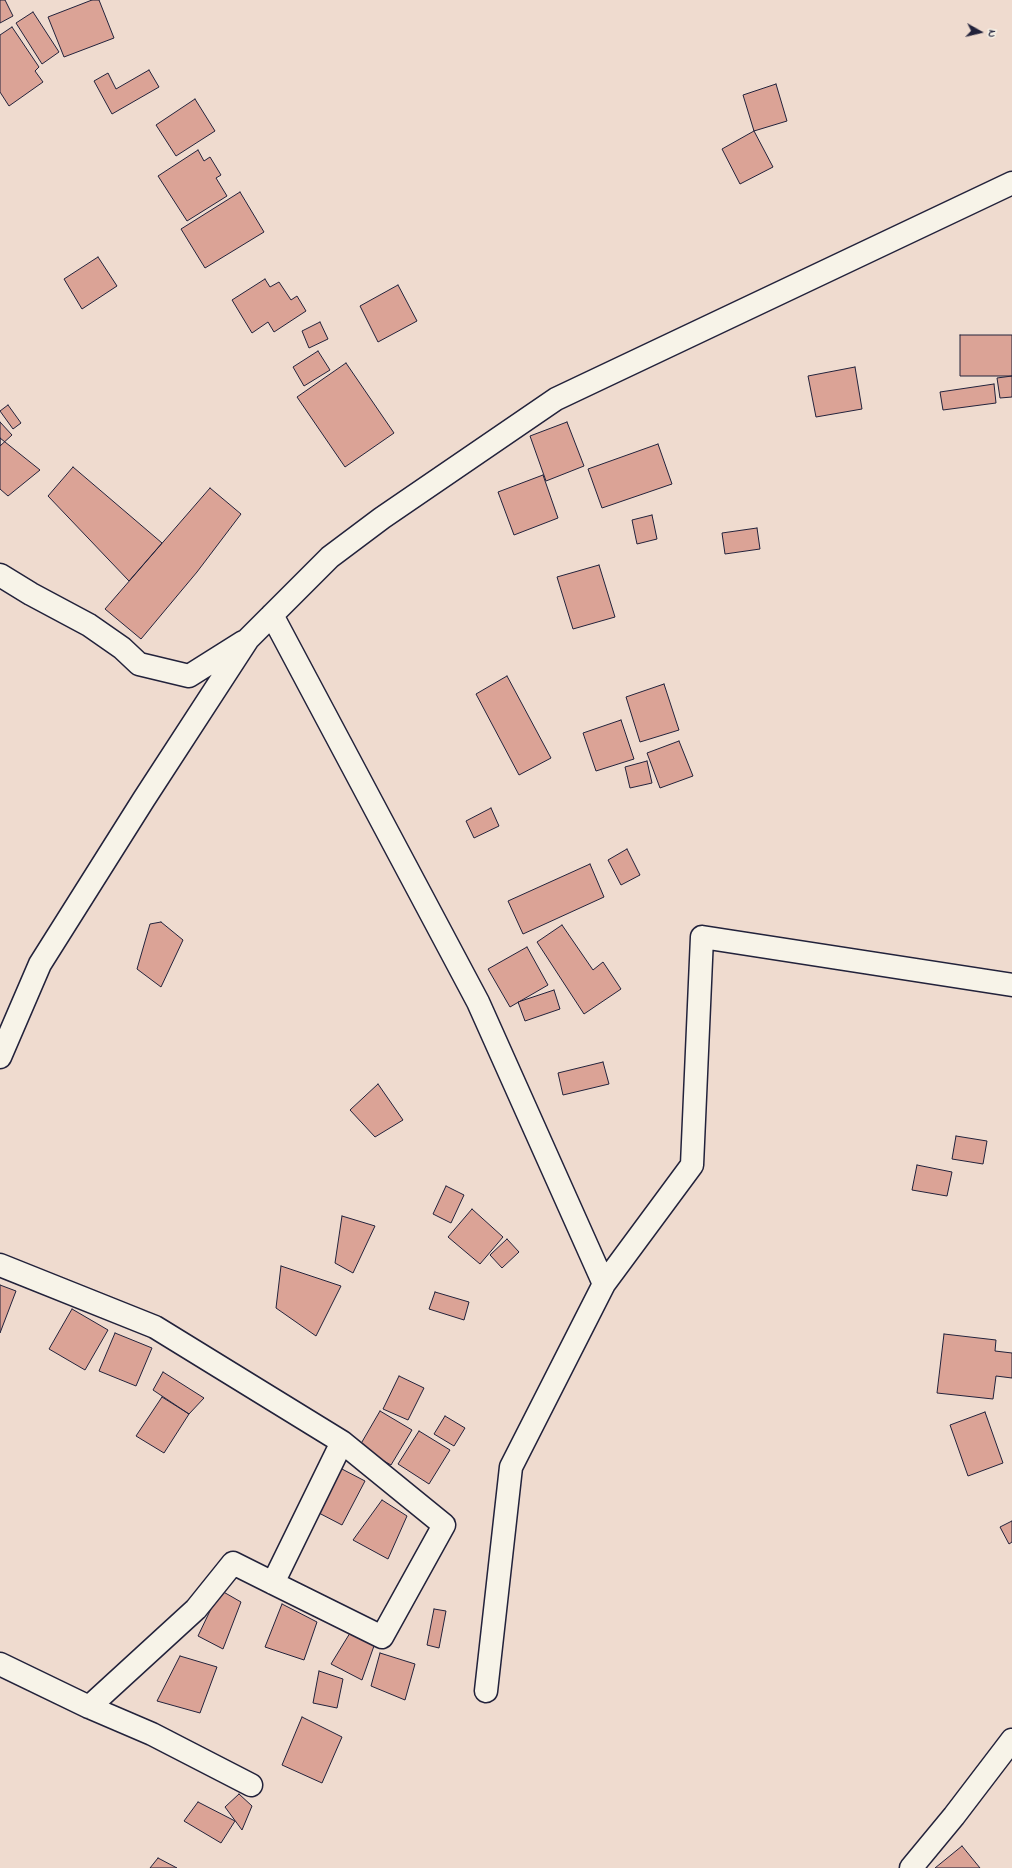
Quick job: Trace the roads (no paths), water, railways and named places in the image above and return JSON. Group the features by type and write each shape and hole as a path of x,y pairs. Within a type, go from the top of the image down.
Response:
{"street":[{"path":"0,1057 40,964 144,798 248,639 330,557 389,514 556,399 1012,183"},
{"path":"0,575 89,626 122,648 139,664 189,676 248,639"},
{"path":"272,615 478,1002 604,1284"},
{"path":"486,1691 511,1467 604,1284 692,1165 702,937 1012,985"},
{"path":"0,1265 155,1327 342,1442 444,1525 382,1637 233,1564 196,1609 89,1708"},
{"path":"273,1583 342,1442"},
{"path":"0,1664 89,1708 152,1734 251,1785"},
{"path":"911,1868 954,1816 1012,1740"}]}
